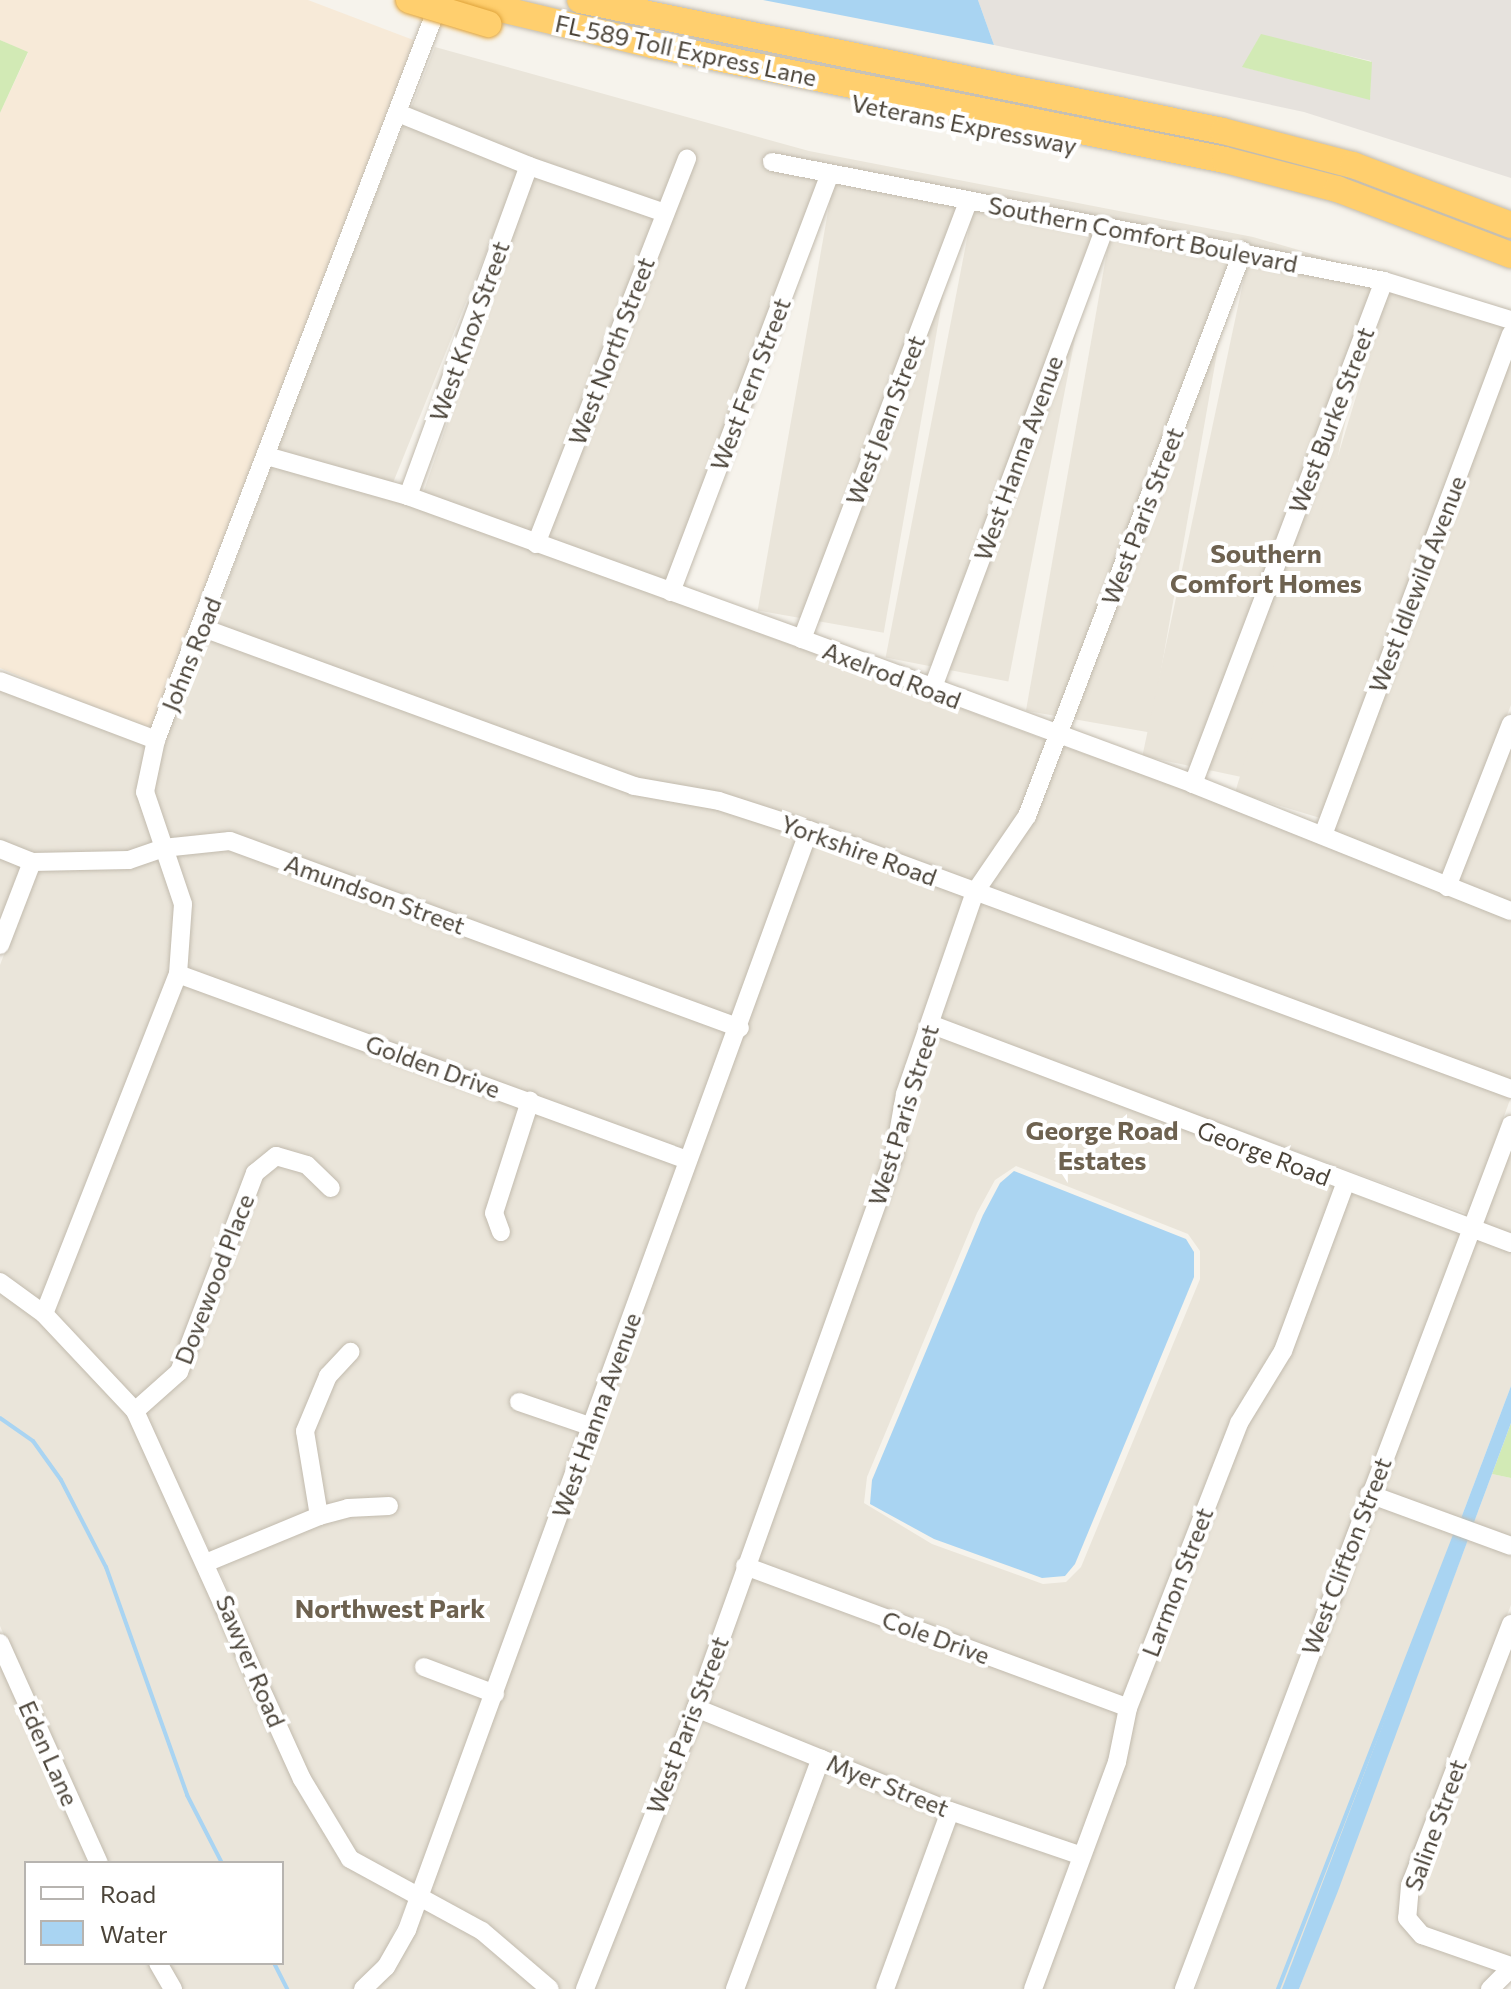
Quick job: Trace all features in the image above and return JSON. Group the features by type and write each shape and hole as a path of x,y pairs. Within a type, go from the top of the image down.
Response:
{"highway":[{"name":"Veterans Expressway","path":"409,0 491,17 661,64 1219,176 1388,223 1511,273"},
{"name":"FL 589 Toll Express Lane","path":"463,0 491,17 1241,164 1337,189 1511,255"},
{"name":"Veterans Expressway","path":"580,0 1238,134 1353,165 1511,225"}],"street":[{"name":"Johns Road","path":"44,1314 178,974 183,904 145,792 156,740 203,628 440,0"},
{"path":"398,113 529,166 665,213"},
{"name":"West North Street","path":"536,544 687,159"},
{"name":"Southern Comfort Boulevard","path":"772,162 829,176 1243,251 1384,281 1511,320"},
{"name":"West Knox Street","path":"408,496 529,166"},
{"name":"West Fern Street","path":"671,592 829,176"},
{"name":"West Jean Street","path":"802,639 968,201"},
{"name":"West Hanna Avenue","path":"932,690 1105,227"},
{"name":"West Paris Street","path":"585,1989 696,1708 894,1156 905,1094 975,892 1027,816 1243,251"},
{"name":"West Burke Street","path":"1193,784 1384,281"},
{"name":"West Idlewild Avenue","path":"1323,835 1511,334"},
{"name":"Axelrod Road","path":"267,456 408,496 802,639 1058,738 1193,784 1511,911"},
{"name":"Yorkshire Road","path":"203,628 634,786 719,801 809,830 1511,1089"},
{"path":"0,681 156,740"},
{"path":"1447,887 1511,724"},
{"name":"West Hanna Avenue","path":"363,1989 386,1967 407,1930 687,1160 740,1028 809,830"},
{"name":"Amundson Street","path":"0,849 32,862 129,860 163,848 230,841 740,1028"},
{"path":"0,945 32,862"},
{"name":"Golden Drive","path":"178,974 687,1160"},
{"name":"George Road","path":"930,1024 1345,1184 1511,1243"},
{"path":"501,1232 494,1213 530,1101"},
{"name":"West Clifton Street","path":"1184,1989 1511,1125"},
{"name":"Dovewood Place","path":"135,1411 179,1372 255,1173 276,1156 307,1165 331,1188"},
{"name":"Larmon Street","path":"1033,1989 1117,1762 1128,1708 1239,1423 1283,1351 1345,1184"},
{"name":"Sawyer Road","path":"0,1282 44,1314 135,1411 208,1562 302,1779 350,1859 416,1899 482,1931 550,1989"},
{"path":"319,1516 305,1431 328,1376 350,1352"},
{"path":"519,1402 592,1427"},
{"path":"1369,1494 1511,1546"},
{"path":"208,1562 319,1516 348,1508 389,1506"},
{"name":"Cole Drive","path":"745,1566 1128,1708"},
{"name":"Saline Street","path":"1511,1624 1410,1886 1407,1918 1422,1935 1511,1967"},
{"name":"Eden Lane","path":"0,1643 98,1861"},
{"path":"424,1667 495,1694"},
{"name":"Myer Street","path":"696,1708 950,1811 1082,1856"},
{"path":"735,1989 821,1758"},
{"path":"885,1989 950,1811"},
{"path":"159,1965 173,1989"},
{"path":"1490,1989 1511,1967"}],"shaded area":[{"path":"0,0 308,0 416,41 152,732 0,668 0,113 28,53 0,40"},
{"path":"978,0 1511,0 1511,178 1304,112 994,45","holes":["1261,35 1371,61 1370,99 1243,67"]},
{"path":"435,47 809,151 1253,237 1379,273 767,154 764,165 819,180 667,584 545,541 696,155 683,151 661,204 531,160 410,111"},
{"path":"405,122 520,168 387,497 272,450"},
{"path":"533,174 656,216 546,536 423,494"},
{"path":"833,183 959,205 884,633 758,610"},
{"path":"973,208 1096,232 1008,681 886,658"},
{"path":"1110,234 1234,256 1150,733 1026,711"},
{"path":"1248,259 1374,286 1269,783 1142,756"},
{"path":"1389,289 1507,325 1353,828 1235,792"},
{"path":"1511,354 1511,705 1443,878 1331,832"},
{"path":"272,464 406,502 1049,741 1021,813 972,884 635,780 212,624"},
{"path":"207,636 800,834 735,1020 232,835 168,841 153,793 163,742"},
{"path":"0,688 148,744 155,844 127,854 33,855 0,842"},
{"path":"1511,744 1511,904 1456,883"},
{"path":"1062,746 1191,790 1511,918 1511,1082 986,889"},
{"path":"813,839 966,896 887,1155 689,1706 577,1989 560,1989 486,1927 425,1896"},
{"path":"229,847 731,1032 683,1152 185,970 172,853"},
{"path":"0,856 23,865 0,925"},
{"path":"159,857 176,904 171,972 40,1303 0,1275 0,965 37,868"},
{"path":"980,901 1511,1094 1468,1214 937,1020"},
{"path":"182,982 521,1104 487,1214 496,1240 509,1237 501,1213 534,1109 678,1164 587,1418 514,1394 510,1406 583,1431 490,1685 420,1659 416,1670 486,1697 413,1889 356,1855 308,1777 217,1565 350,1514 397,1512 396,1500 325,1508 312,1432 334,1379 359,1352 349,1343 299,1428 311,1512 211,1553 144,1413 184,1377 261,1177 278,1164 303,1171 331,1197 340,1188 312,1161 271,1152 173,1368 136,1401 52,1313"},
{"path":"935,1032 1336,1188 1277,1348 1123,1700 753,1563","holes":["1016,1166 1188,1234 1200,1251 1200,1279 1081,1567 1066,1582 1043,1584 932,1544 864,1503 867,1477 977,1213 995,1180"]},
{"path":"1511,1145 1511,1236 1479,1226"},
{"path":"1350,1193 1461,1233 1176,1989 1041,1989 1134,1711 1245,1426"},
{"path":"1475,1237 1511,1250 1511,1386 1460,1521 1378,1490"},
{"path":"0,1290 35,1316 126,1410 347,1864 408,1901 380,1963 353,1989 181,1989 166,1965 284,1965 284,1861 106,1861 0,1626"},
{"path":"1492,1474 1511,1478 1511,1539 1473,1525"},
{"path":"1373,1502 1457,1532 1290,1989 1196,1989"},
{"path":"1469,1537 1511,1553 1511,1605 1403,1883 1400,1917 1500,1969 1482,1989 1299,1989"},
{"path":"749,1575 1120,1712 1110,1760 1077,1847 952,1805 705,1705"},
{"path":"1511,1644 1511,1960 1426,1929 1414,1917 1416,1887"},
{"path":"0,1659 90,1861 24,1861 24,1965 151,1965 165,1989 0,1989"},
{"path":"700,1716 813,1761 728,1989 592,1989"},
{"path":"826,1766 941,1814 877,1989 743,1989"},
{"path":"955,1819 1073,1859 1025,1989 893,1989"},
{"path":"421,1908 478,1936 541,1989 373,1989"}],"green space":[{"path":"1261,34 1372,62 1370,100 1242,67"},
{"path":"0,40 28,52 0,113"},
{"path":"1511,1423 1511,1478 1492,1474"}],"water":[{"path":"763,0 978,0 994,45"},
{"path":"1014,1171 1186,1239 1194,1252 1194,1277 1075,1564 1065,1576 1042,1578 934,1539 870,1504 872,1480 983,1215 1000,1183"},
{"path":"1511,1386 1511,1423 1473,1525 1460,1521"},
{"path":"1456,1533 1469,1537 1338,1891 1299,1989 1282,1989"}],"waterway":[{"path":"0,1418 33,1441 61,1480 106,1567 187,1795 221,1861"},
{"path":"1278,1989 1456,1532"},
{"path":"275,1965 287,1989"}],"district":[{"name":"Southern Comfort Homes","path":"1266,568"},
{"name":"George Road Estates","path":"1102,1145"},
{"name":"Northwest Park","path":"390,1608"}]}
